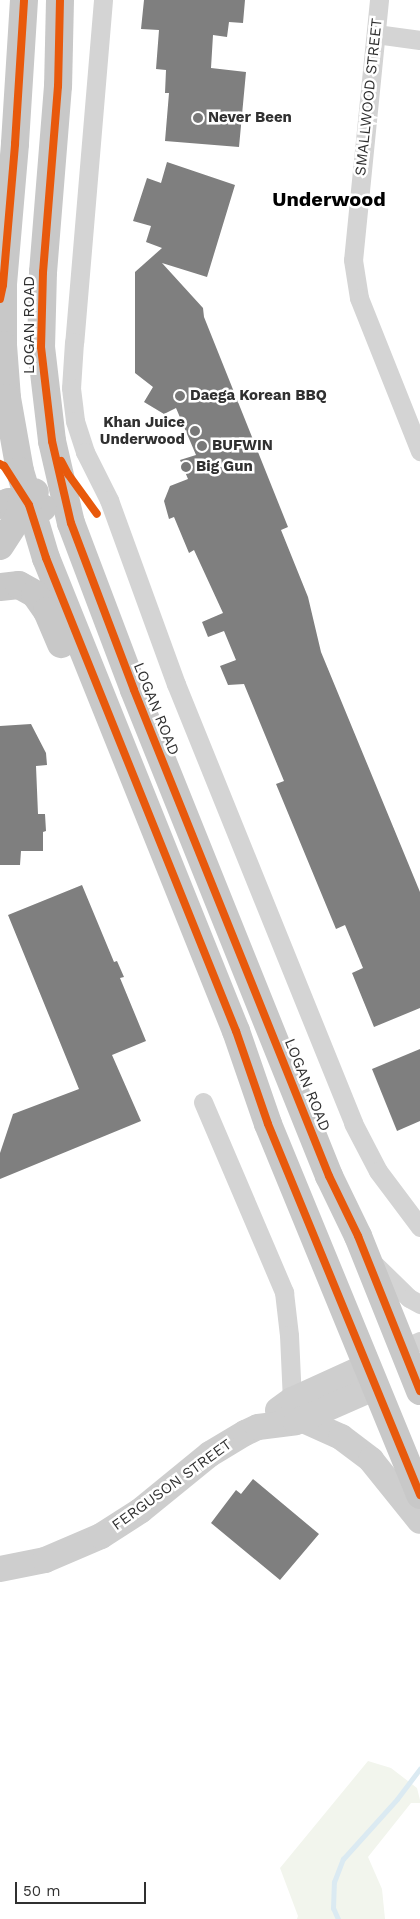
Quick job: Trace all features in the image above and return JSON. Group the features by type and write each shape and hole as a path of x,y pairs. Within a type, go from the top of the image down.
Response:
{"main road":[{"name":"LOGAN ROAD","path":"24,0 16,144 2,292 7,398 14,448 46,558 236,1031 268,1124 420,1495"},
{"name":"LOGAN ROAD","path":"60,0 58,86 40,310 44,380 52,441 71,522 134,690 329,1176 415,1363"},
{"path":"0,546 29,504 40,479 52,441"},
{"path":"0,505 9,502 29,504 71,522"},
{"path":"0,587 19,585 35,594 47,611 67,656 77,670 100,692"},
{"path":"371,1376 415,1363"}],"street":[{"name":"LOGAN ROAD","path":"103,0 74,342 72,388 75,421 85,452 112,507 176,684 353,1123 378,1172 420,1227"},
{"name":"SMALLWOOD STREET","path":"379,0 353,260 359,298 420,451"},
{"path":"376,34 420,40"},
{"path":"203,1102 284,1292 297,1410 359,1449 378,1468 420,1521"},
{"path":"365,1255 409,1298 420,1304"},
{"name":"FERGUSON STREET","path":"0,1569 45,1560 101,1536 140,1512 218,1448 258,1427 371,1376"}],"shaded area":[{"path":"368,1761 391,1768 417,1788 420,1800 420,1803 411,1803 368,1857 382,1889 385,1919 297,1919 298,1916 280,1868"}],"building":[{"path":"144,0 245,0 243,23 229,22 227,37 213,35 211,68 246,72 239,147 165,141 169,93 165,93 166,70 156,69 159,30 141,29"},
{"path":"167,162 235,185 207,277 162,263 203,308 204,317 288,527 281,530 308,597 321,652 420,892 420,1008 374,1027 352,973 363,968 345,925 336,929 276,784 284,781 244,684 228,685 220,666 236,660 224,631 208,637 202,622 223,613 194,550 189,553 174,517 169,519 164,501 170,486 188,479 180,460 196,455 176,408 164,414 144,402 153,387 135,373 135,272 162,248 146,242 151,226 133,221 147,178 161,183"},
{"path":"31,724 46,753 47,765 36,766 38,814 45,814 46,831 43,832 43,851 21,851 20,865 0,865 0,726"},
{"path":"82,885 114,962 117,961 124,977 120,978 146,1041 112,1055 141,1121 0,1179 0,1153 13,1114 79,1089 8,915"},
{"path":"420,1049 420,1121 397,1131 372,1069"},
{"path":"253,1479 319,1534 280,1580 211,1523 236,1490 241,1494"}],"waterway":[{"path":"338,1919 333,1908 334,1882 343,1859 397,1799 420,1769"}],"cycle path":[{"path":"0,299 3,285 15,144 24,0"},
{"path":"60,0 58,86 43,272 41,347 52,441 71,523 134,690 329,1176 358,1236 420,1391"},
{"path":"61,461 68,474 97,514"},
{"path":"0,464 4,466 29,505 46,558 236,1031 268,1124 420,1495"}],"place":[{"name":"Never Been","path":"198,118"},
{"name":"Daega Korean BBQ","path":"180,396"},
{"name":"Khan Juice Underwood","path":"195,431"},
{"name":"BUFWIN","path":"202,446"},
{"name":"Big Gun","path":"186,467"}],"district":[{"name":"Underwood","path":"329,199"}]}
